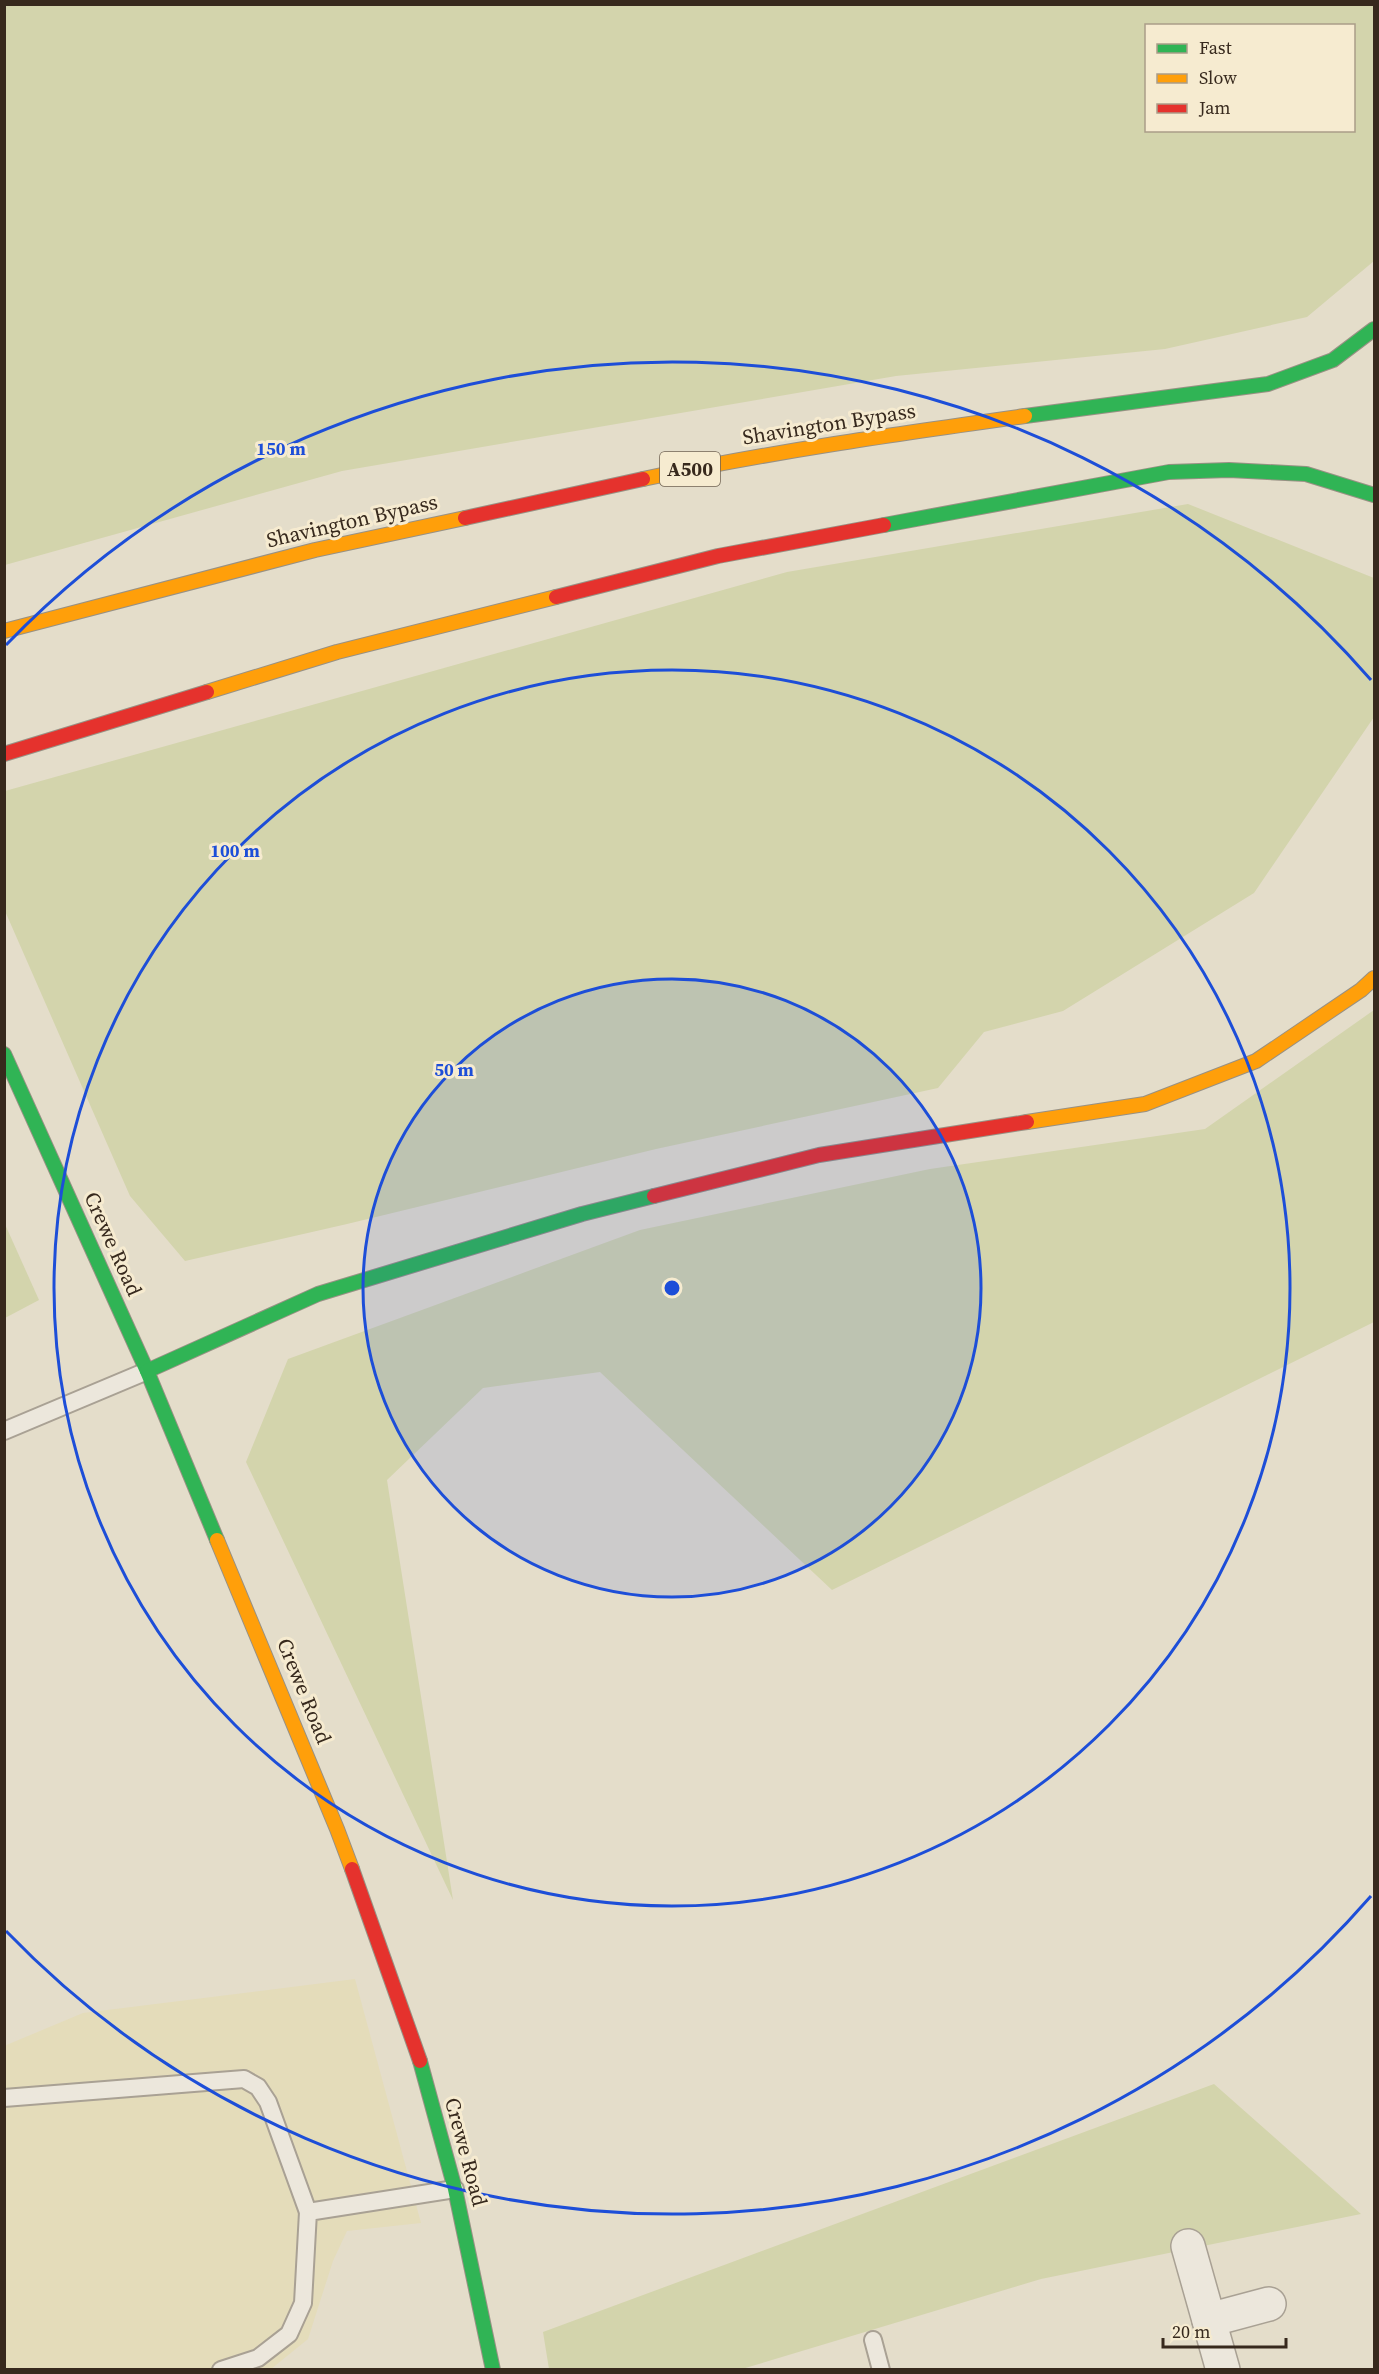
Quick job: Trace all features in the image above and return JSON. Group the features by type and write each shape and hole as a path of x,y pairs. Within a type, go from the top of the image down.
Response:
{"main road":[{"name":"Shavington Bypass","path":"4,631 315,549 708,465 923,430 1268,384 1333,360 1374,329"},
{"path":"4,754 337,652 729,554 1169,472 1229,470 1306,474 1374,495"},
{"path":"147,1371 318,1294 582,1214 819,1155 1145,1104 1256,1061 1362,990 1374,978"},
{"name":"Crewe Road","path":"4,1054 147,1371 337,1829 415,2044 455,2189 493,2370"}],"street":[{"path":"1188,2246 1222,2370"},
{"path":"1209,2320 1269,2304"}],"lane":[{"path":"4,1431 147,1371"},
{"path":"4,2098 244,2079 258,2086 268,2102 308,2212 303,2303 289,2334 258,2358 221,2370"},
{"path":"308,2212 455,2189"},
{"path":"873,2340 881,2370"}],"shaded area":[{"path":"355,1979 421,2223 347,2231 333,2261 308,2339 271,2369 5,2369 4,2046 83,2013"}],"green space":[{"path":"5,4 1374,5 1374,261 1307,317 1165,349 896,376 342,471 5,565"},
{"path":"1188,504 1374,578 1374,717 1254,893 1063,1011 984,1032 938,1088 656,1149 185,1261 130,1196 5,911 5,791 787,572"},
{"path":"1374,1010 1374,1322 832,1590 600,1372 483,1388 387,1480 453,1900 246,1462 288,1359 640,1230 930,1169 1205,1129"},
{"path":"4,1222 39,1300 5,1318 4,1318"},
{"path":"1214,2084 1361,2214 1041,2279 742,2369 549,2369 543,2332"}],"traffic: fast":[{"path":"1025,416 1268,384 1333,360 1374,329"},
{"path":"884,525 1169,472 1229,470 1306,474 1374,495"},
{"path":"4,1054 147,1371 217,1540"},
{"path":"147,1371 318,1294 582,1214 654,1196"},
{"path":"420,2061 455,2189 493,2370"}],"traffic: slow":[{"path":"643,479 785,452 1025,416"},
{"path":"4,631 315,550 465,518"},
{"path":"207,692 337,652 556,597"},
{"path":"1027,1122 1145,1104 1256,1061 1361,990 1374,978"},
{"path":"217,1540 352,1869"}],"traffic: jam":[{"path":"465,518 643,479"},
{"path":"556,597 718,556 884,525"},
{"path":"4,754 207,692"},
{"path":"654,1196 819,1155 1027,1122"},
{"path":"352,1869 420,2061"}]}
